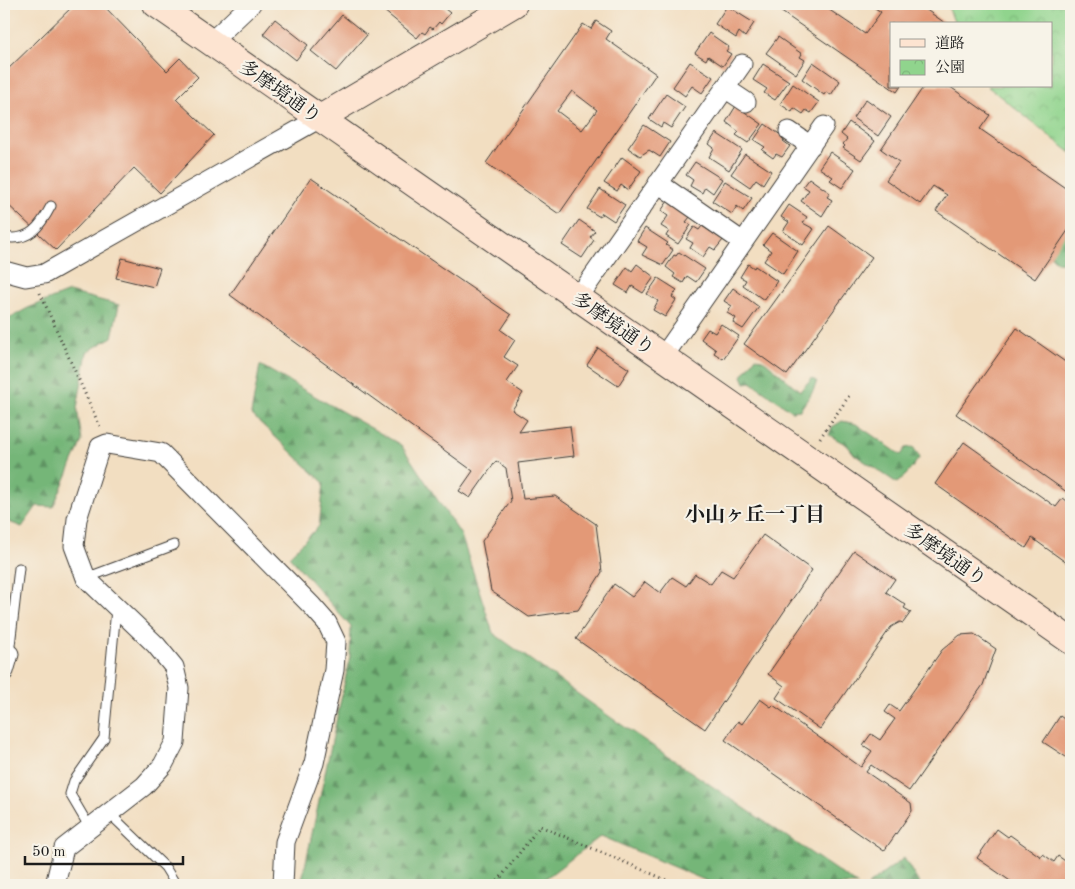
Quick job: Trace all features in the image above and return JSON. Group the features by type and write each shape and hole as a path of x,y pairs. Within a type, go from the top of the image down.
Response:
{"street":[{"name":"多摩境通り","path":"156,4 1071,641"},
{"path":"211,42 251,4"},
{"path":"4,271 26,277 44,274 320,118 514,4"},
{"path":"578,298 742,64"},
{"path":"725,88 746,102"},
{"path":"663,356 824,126"},
{"path":"789,131 811,146"},
{"path":"658,183 743,242"},
{"path":"55,885 64,848 144,786 163,765 176,742 179,688 174,667 86,578 74,546 77,519 100,447 107,444 161,453 327,623 336,642 334,670 314,763 285,842 284,885"}],"lane":[{"path":"4,236 17,239 34,230 42,222 51,206"},
{"path":"86,578 174,545"},
{"path":"6,659 19,568"},
{"path":"90,828 70,794 74,781 104,738 116,607"},
{"path":"108,813 165,867 176,885"}],"path":[{"path":"40,293 101,430"},
{"path":"820,439 852,392"},
{"path":"496,885 540,826 678,885"}],"green space":[{"path":"947,4 1071,4 1071,153 990,88 1052,88 1052,22 954,22"},
{"path":"1071,217 1071,263 1057,262 1049,254 1061,230"},
{"path":"69,292 119,305 112,337 87,352 77,408 82,441 53,507 37,506 22,527 4,520 4,321 28,308"},
{"path":"756,357 766,362 800,391 812,378 817,381 813,391 800,410 792,411 751,382 745,383 742,376"},
{"path":"260,365 401,445 461,535 493,633 613,719 858,885 716,885 601,836 537,885 301,885 350,657 351,627 289,556 319,526 324,483 251,414"},
{"path":"842,421 856,424 901,455 906,448 913,447 920,457 907,474 897,483 855,455 847,445 829,435 832,427"},
{"path":"904,858 920,885 868,885"}],"building":[{"path":"75,4 102,4 167,71 180,58 198,77 176,99 214,135 160,193 134,168 56,250 4,201 4,73"},
{"path":"380,4 439,4 450,13 441,24 439,22 433,29 430,27 425,34 422,32 417,38 378,6"},
{"path":"770,4 831,4 828,9 865,34 881,12 869,4 918,4 944,22 890,22 890,87"},
{"path":"727,6 754,23 745,37 739,32 736,38 715,24"},
{"path":"342,15 367,35 336,71 311,51"},
{"path":"275,19 308,45 296,60 263,34"},
{"path":"596,21 611,31 606,39 656,74 559,214 486,163 583,24 591,29","holes":["572,91 597,110 582,130 557,111"]},
{"path":"709,33 729,47 726,51 731,54 723,66 708,56 706,60 695,53"},
{"path":"778,37 802,54 800,57 805,60 796,74 766,53"},
{"path":"690,62 713,77 702,93 692,86 685,96 673,87"},
{"path":"813,62 840,81 831,95 826,92 824,95 802,79"},
{"path":"763,64 789,81 775,100 764,93 767,89 753,80"},
{"path":"793,84 819,102 811,113 806,110 803,114 794,108 792,112 780,104"},
{"path":"891,88 900,88 897,92"},
{"path":"923,88 952,88 990,115 980,129 1071,192 1071,226 1035,279 936,211 947,195 933,186 920,204 886,180 899,162 881,149"},
{"path":"666,94 685,107 671,128 663,123 661,127 649,119"},
{"path":"866,99 891,117 878,136 853,118"},
{"path":"736,106 762,124 748,143 736,135 739,132 726,122"},
{"path":"849,122 875,141 861,160 843,148 845,146 843,144 847,139 841,134"},
{"path":"765,124 785,138 783,141 790,146 782,157 776,154 773,158 762,150 765,147 754,140"},
{"path":"644,125 670,142 660,157 649,150 640,156 628,148"},
{"path":"716,133 742,150 729,170 709,157 714,148 709,144"},
{"path":"830,152 855,169 842,188 830,180 833,177 819,168"},
{"path":"745,154 771,171 763,184 756,179 750,187 731,174"},
{"path":"622,157 641,171 628,190 621,185 617,191 604,183"},
{"path":"695,162 722,179 713,193 705,187 702,193 690,186 693,180 686,175"},
{"path":"311,178 511,315 501,330 515,340 504,357 518,366 507,382 523,393 512,410 527,420 519,432 570,426 574,456 518,463 523,499 555,496 596,524 602,572 578,610 529,617 491,591 482,541 511,501 506,468 496,461 470,498 459,491 473,471 230,295"},
{"path":"809,178 830,193 827,197 832,200 822,216 801,201 809,190 803,186"},
{"path":"725,181 752,198 743,211 737,206 732,214 712,201"},
{"path":"600,189 625,205 614,221 602,213 600,217 587,209"},
{"path":"668,201 690,217 686,222 691,225 678,244 666,236 669,231 661,226 668,216 661,211"},
{"path":"789,205 807,217 803,223 814,229 803,245 783,231 789,222 781,217"},
{"path":"579,220 595,231 590,237 594,240 582,258 562,245"},
{"path":"702,226 723,240 715,250 710,247 703,257 690,248 693,243 686,239 694,227 699,230"},
{"path":"829,226 872,257 787,375 744,344"},
{"path":"645,228 668,243 666,245 673,250 663,265 642,255 647,247 637,241"},
{"path":"772,233 798,251 783,274 764,261 771,251 763,245"},
{"path":"679,252 705,269 696,282 687,276 683,283 673,277 675,274 666,267 674,255 676,256"},
{"path":"122,258 160,268 154,287 116,278"},
{"path":"637,264 654,277 643,293 632,286 628,293 615,285 627,267 632,271"},
{"path":"748,264 754,268 755,266 777,281 764,300 743,285 746,280 740,277"},
{"path":"658,278 677,290 672,297 676,300 665,317 653,310 658,301 647,294"},
{"path":"733,288 759,307 743,329 733,323 736,318 727,313 732,306 724,301"},
{"path":"721,324 739,336 723,359 714,353 716,350 701,339 708,329 715,333"},
{"path":"1017,328 1071,366 1071,495 956,414"},
{"path":"598,348 629,369 618,386 587,365"},
{"path":"964,442 1056,507 1063,498 1071,504 1071,566 1032,538 1026,548 935,484"},
{"path":"763,535 812,570 705,729 576,639 614,584 632,597 645,582 660,593 672,577 686,586 695,574 711,584 721,570 733,577"},
{"path":"854,551 895,579 886,592 906,605 904,608 911,612 903,623 900,622 891,627 820,729 776,698 784,686 768,674"},
{"path":"974,634 996,649 983,685 909,791 871,765 866,772 911,803 912,811 884,851 725,740 738,721 742,724 760,699 771,707 773,705 861,767 872,751 863,745 871,734 880,740 895,719 885,712 890,705 899,711 942,650 960,635"},
{"path":"1071,708 1071,756 1069,759 1043,742 1060,716 1064,719"},
{"path":"997,829 1008,837 1010,835 1041,857 1043,854 1054,862 1058,856 1071,865 1071,885 1016,885 977,858"}],"district":[{"name":"小山ヶ丘一丁目","path":"755,514"}]}
